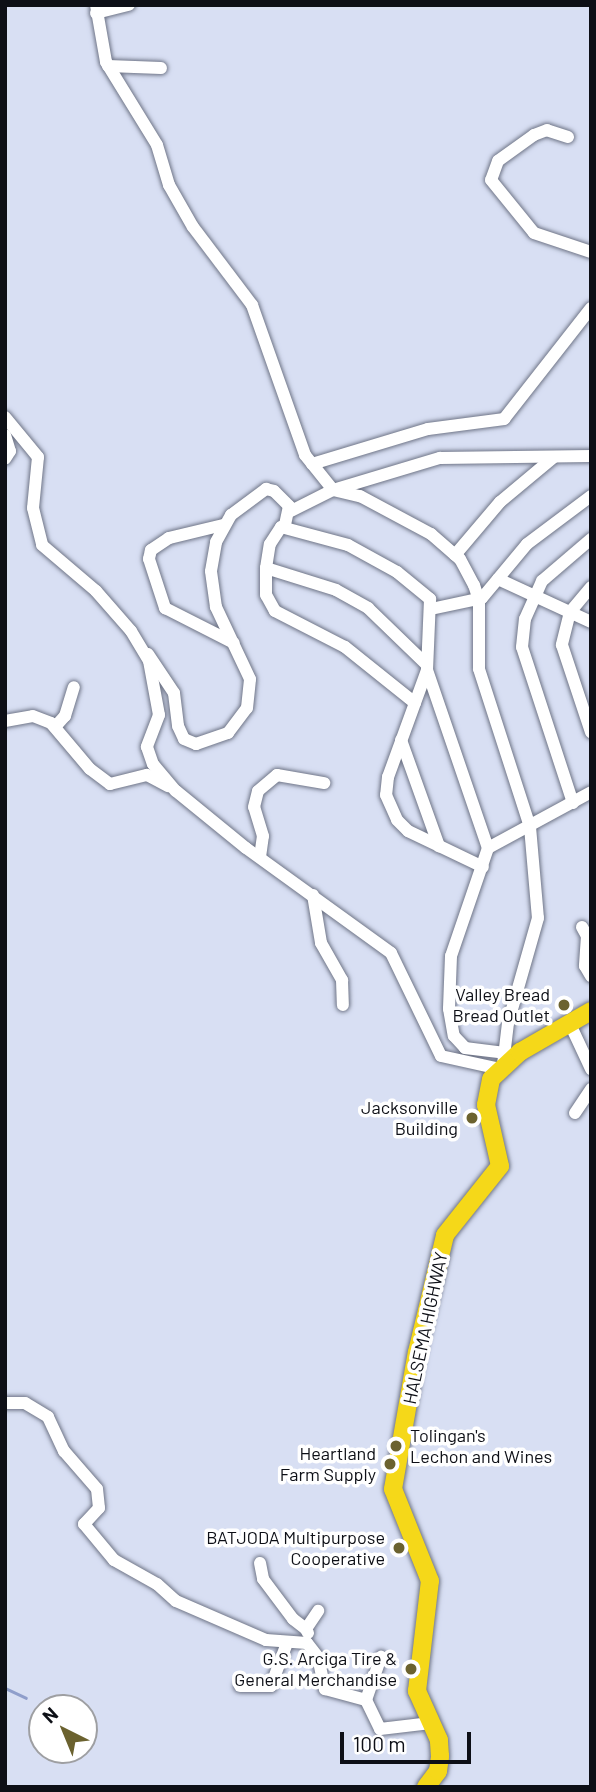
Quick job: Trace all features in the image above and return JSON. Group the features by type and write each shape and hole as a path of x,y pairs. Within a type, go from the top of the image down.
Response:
{"highway":[{"path":"502,1062 591,1011"},
{"name":"HALSEMA HIGHWAY","path":"426,1787 439,1762 439,1740 417,1681 430,1601 429,1574 397,1507 393,1489 417,1352 445,1236 500,1166 486,1098 502,1062"}],"street":[{"path":"129,5 96,9 108,66 158,145 169,185 193,227 252,305 292,428 312,464 333,490 394,513 455,555 469,572 479,600 479,669 530,827 538,922 502,1062"},
{"path":"108,66 161,68"},
{"path":"568,137 547,130 534,135 498,161 491,180 534,233 591,252"},
{"path":"312,464 428,429 504,419 591,308"},
{"path":"5,417 38,457 33,508 42,545 90,585 161,667 174,693 179,732 196,744 228,733 247,708 250,679 235,643 219,617 211,571 223,525 240,505 266,489 280,495 291,511"},
{"path":"5,435 10,451 5,459"},
{"path":"415,703 345,647 275,611 266,595 266,568 273,537 285,525 291,511 333,490 446,457 591,456"},
{"path":"455,555 500,502 554,457"},
{"path":"430,609 479,600 527,544 591,496"},
{"path":"223,525 169,538 151,550 149,559 165,608 235,643"},
{"path":"285,525 341,541 391,568 425,591 430,609 427,668 386,785 390,807 408,831 483,867"},
{"path":"573,803 522,647 525,619 542,581 591,539"},
{"path":"266,568 336,590 368,608 427,668 488,848 451,956 449,1009 454,1036 465,1048 502,1062"},
{"path":"498,579 591,622"},
{"path":"591,587 570,611 562,645 591,732"},
{"path":"145,651 159,715 147,747 153,764 176,791"},
{"path":"55,727 65,716 74,687"},
{"path":"5,722 33,716 55,727 90,769 110,784 147,775 176,791 396,959 412,1002 441,1056 502,1062"},
{"path":"401,740 439,846"},
{"path":"260,857 263,836 254,807 263,786 277,775 324,783"},
{"path":"488,848 591,792"},
{"path":"313,895 321,943 342,980 343,1005"},
{"path":"582,927 587,936 585,966 591,976"},
{"path":"570,1024 591,1069"},
{"path":"575,1114 591,1089"},
{"path":"5,1403 25,1403 48,1417 64,1451 97,1489 99,1508 84,1524 114,1560 157,1584 176,1601 266,1640 307,1643"},
{"path":"260,1563 263,1579 293,1619 306,1629"},
{"path":"318,1611 306,1629 307,1643 318,1657 328,1692 366,1700"},
{"path":"240,1685 271,1686 287,1643"},
{"path":"381,1657 366,1700 380,1729 431,1723"}],"waterway":[{"path":"5,1688 26,1698"}],"place":[{"name":"Valley Bread Bread Outlet","path":"564,1005"},
{"name":"Jacksonville Building","path":"472,1118"},
{"name":"Tolingan's Lechon and Wines","path":"396,1446"},
{"name":"Heartland Farm Supply","path":"390,1464"},
{"name":"BATJODA Multipurpose Cooperative","path":"399,1548"},
{"name":"G.S. Arciga Tire & General Merchandise","path":"411,1669"}]}
